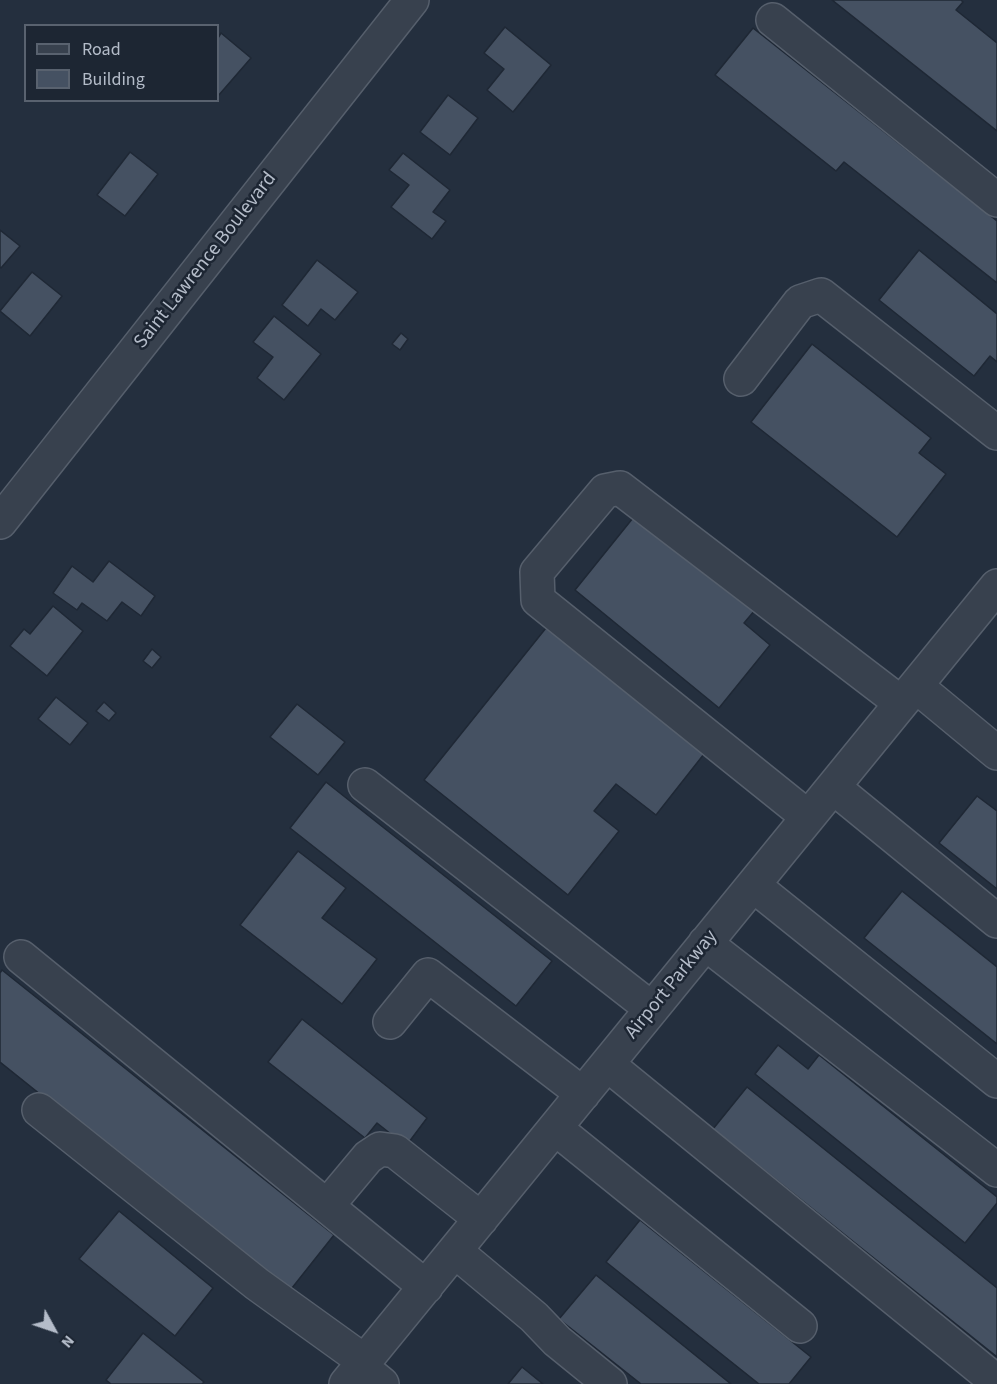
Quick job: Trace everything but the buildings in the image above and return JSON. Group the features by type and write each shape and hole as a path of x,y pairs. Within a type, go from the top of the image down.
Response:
{"street":[{"name":"Saint Lawrence Boulevard","path":"0,522 412,0"},
{"path":"773,20 997,200"},
{"path":"741,379 800,302 821,295 997,433"},
{"path":"808,817 538,600 537,572 605,491 620,488 908,694 997,753"},
{"name":"Airport Parkway","path":"363,1374 426,1287 997,586"},
{"path":"365,785 652,1008"},
{"path":"833,787 997,921"},
{"path":"753,885 997,1081"},
{"path":"705,943 997,1170"},
{"path":"21,957 426,1287"},
{"path":"390,1022 428,975 583,1094"},
{"path":"607,1064 997,1382"},
{"path":"39,1110 257,1284 363,1374"},
{"path":"555,1128 800,1326"},
{"path":"327,1206 368,1157 380,1149 395,1151 481,1219"},
{"path":"455,1251 534,1317 557,1341 610,1384"}]}
